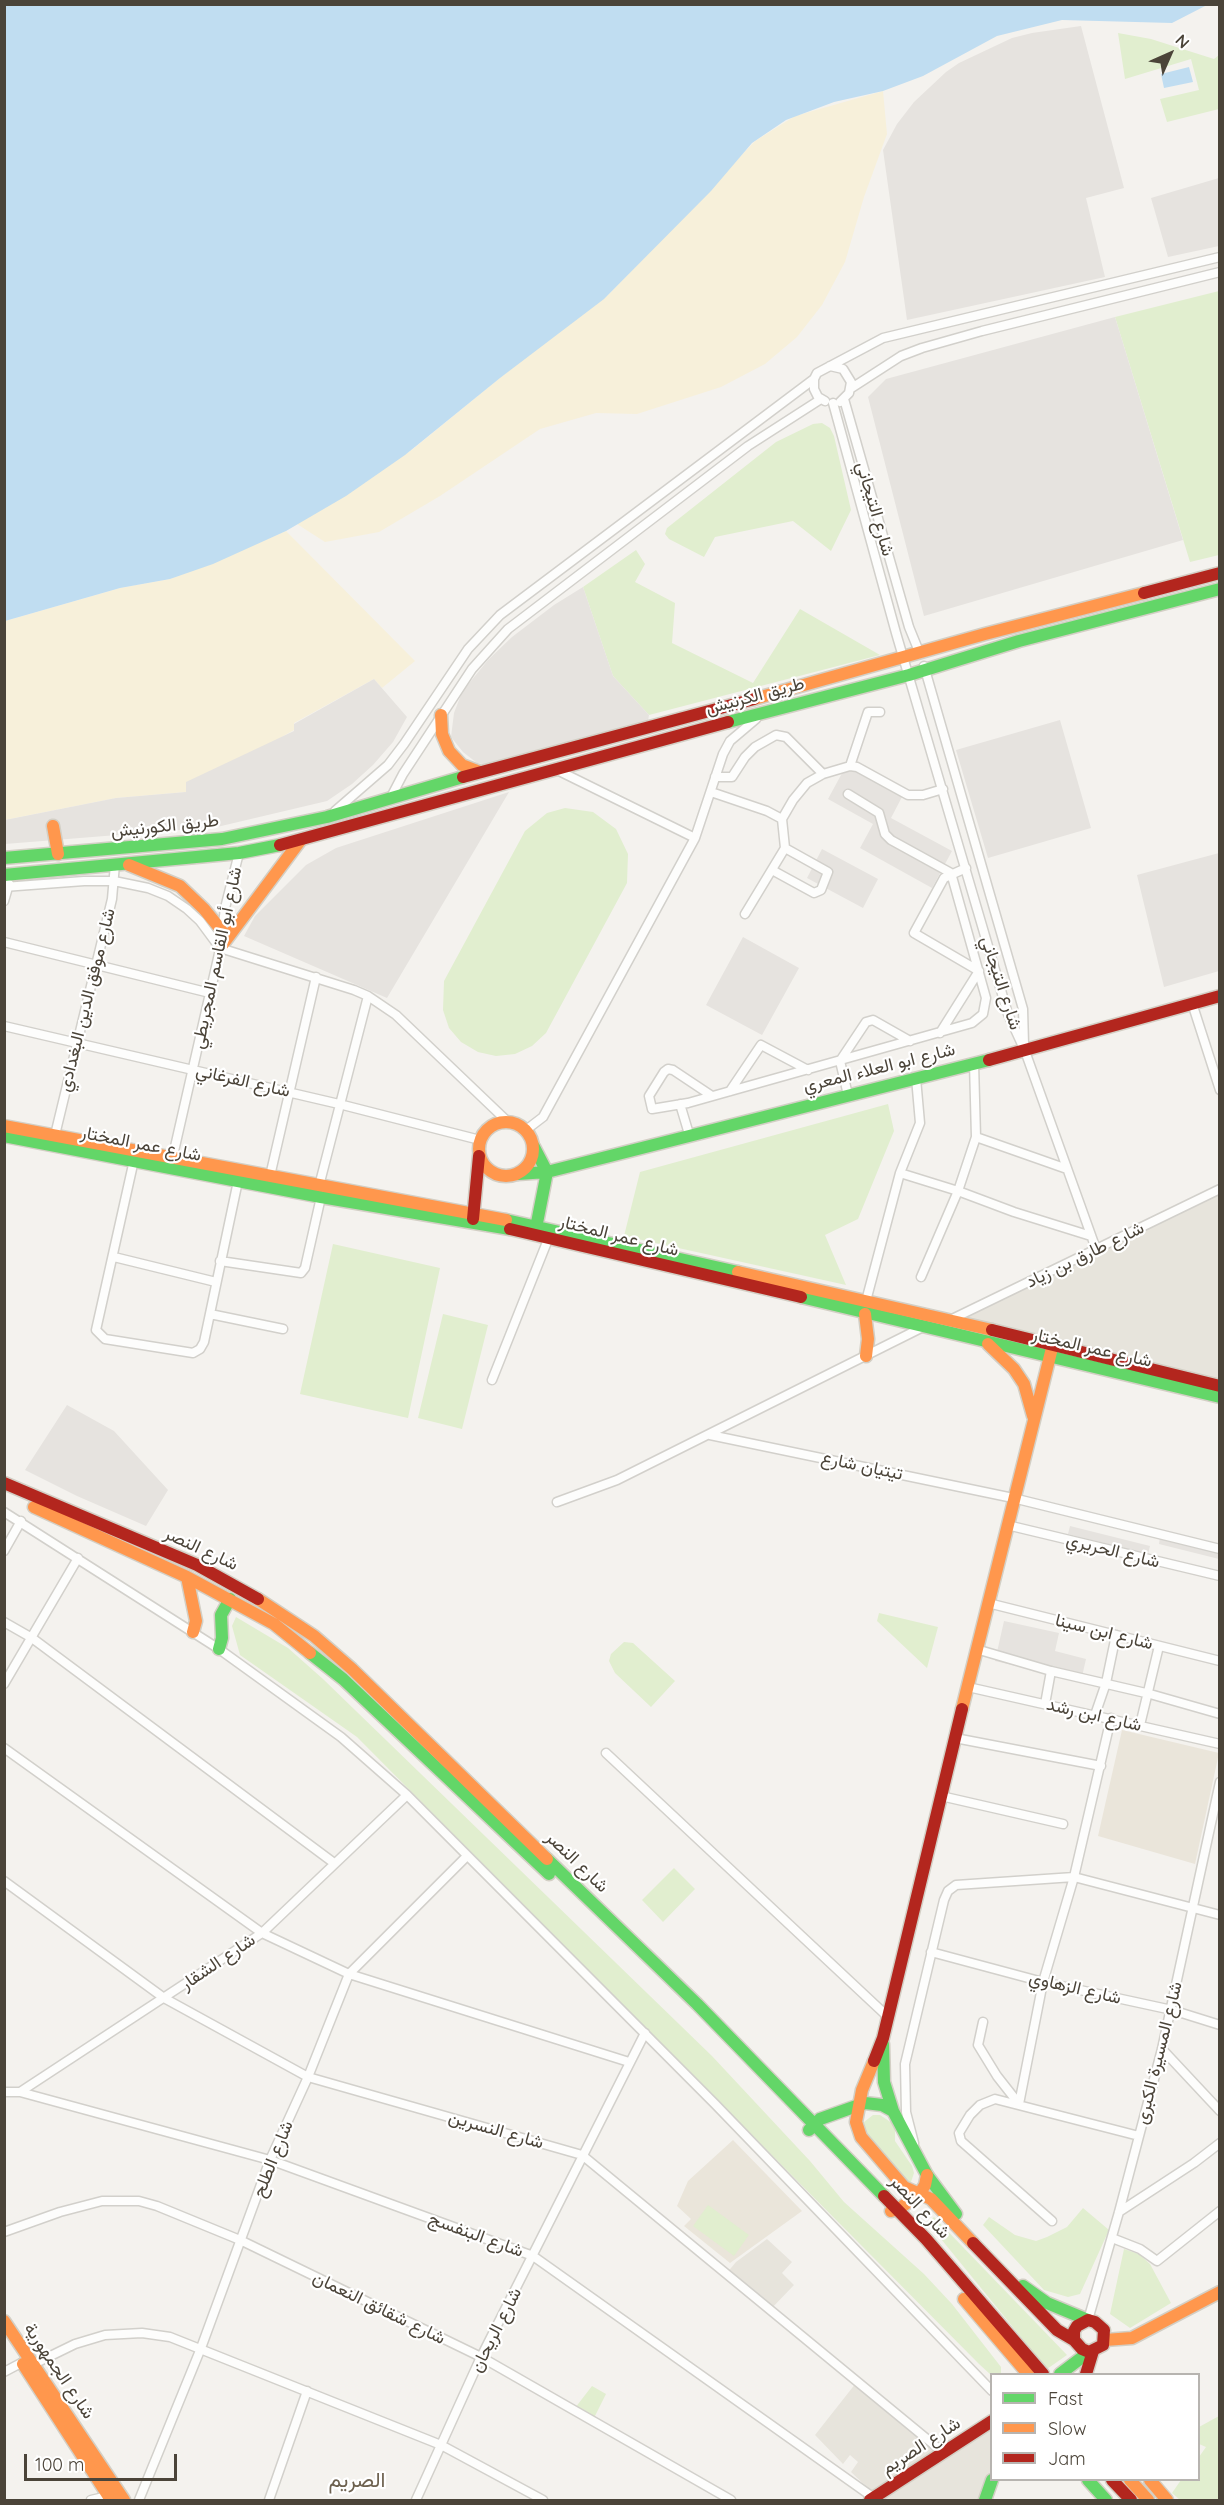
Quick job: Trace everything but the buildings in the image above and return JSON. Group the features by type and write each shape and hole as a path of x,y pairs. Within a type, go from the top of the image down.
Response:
{"main road":[{"name":"طريق الكرنيش","path":"327,817 480,772 1220,573"},
{"name":"طريق الكرنيش","path":"300,841 662,739 909,675 1019,641 1220,589"},
{"path":"441,715 442,734 449,752 462,765 480,772"},
{"name":"طريق الكورنيش","path":"4,858 222,839 327,817"},
{"path":"53,826 58,854"},
{"path":"220,948 300,841"},
{"name":"طريق الكورنيش","path":"7,881 120,864 239,853 300,841"},
{"path":"120,864 180,886 204,909 222,931"},
{"name":"شارع ابو العلاء المعري","path":"518,1174 547,1172 689,1134 974,1064 1220,996"},
{"path":"473,1218 483,1134 494,1124 508,1122 526,1130 547,1172 535,1230"},
{"name":"شارع عمر المختار","path":"4,1126 55,1135 172,1162 238,1181 320,1191 473,1218 866,1301 950,1320 1220,1397"},
{"name":"شارع عمر المختار","path":"4,1136 134,1160 172,1162 270,1176 320,1191"},
{"path":"480,1146 481,1160 493,1173 509,1176 518,1174 530,1163 534,1147"},
{"name":"شارع عمر المختار","path":"535,1230 549,1237 921,1328 984,1341 1051,1350 1220,1386"},
{"path":"865,1314 868,1339 866,1356"},
{"path":"984,1341 1014,1369 1024,1384 1034,1419"},
{"path":"1051,1350 976,1649 883,2038 884,2082 893,2111 918,2160 948,2206 1022,2286 1047,2303 1100,2325 1104,2330 1103,2345 1083,2348 1064,2371"},
{"name":"شارع النصر","path":"4,1483 197,1565 244,1590 314,1636 423,1736 812,2126 893,2210 1042,2373"},
{"name":"شارع النصر","path":"4,1493 187,1577 274,1624 352,1686 812,2126"},
{"path":"187,1577 196,1621 193,1632"},
{"path":"219,1649 222,1638 221,1615 230,1599"},
{"path":"883,2038 866,2079 859,2104 856,2122 861,2137 904,2187 931,2199 1053,2327 1083,2348"},
{"path":"812,2126 859,2104 877,2103 893,2111"},
{"path":"893,2210 920,2193 927,2175"},
{"name":"شارع النصر","path":"893,2210 1027,2373"},
{"path":"1105,2340 1132,2338 1220,2292"},
{"path":"1086,2373 1083,2348 1077,2326 1088,2320"},
{"name":"شارع الجمهورية","path":"4,2321 110,2498"},
{"name":"شارع الجمهورية","path":"4,2338 28,2363 124,2500"},
{"name":"شارع الصريم","path":"872,2499 990,2422"},
{"path":"988,2499 992,2481"},
{"path":"1089,2481 1106,2500"},
{"path":"1113,2481 1131,2500"},
{"path":"1131,2481 1148,2500"},
{"path":"1151,2481 1167,2500"}],"street":[{"path":"327,817 388,765 468,649 500,615 814,379 817,373 883,338 1220,257"},
{"path":"814,379 815,393 821,399 832,403 844,399 850,389 901,356 922,348 1220,272"},
{"path":"830,366 843,369 848,375 850,389"},
{"path":"385,817 391,797 441,715 472,669 508,629 748,446 821,399"},
{"name":"شارع التيجاني","path":"844,399 909,627 926,670 976,853 1023,1009 1024,1051"},
{"name":"شارع التيجاني","path":"832,403 1008,1014 1024,1051"},
{"path":"558,570 567,583"},
{"path":"444,684 459,690"},
{"path":"850,766 868,712 880,712"},
{"path":"526,1130 543,1117 695,838 715,777 730,741 742,728 761,715"},
{"path":"715,777 732,777 745,757 755,747 776,735 786,737 823,774"},
{"path":"745,914 785,848 782,819 793,800 807,783 823,774 850,766 857,767 908,795 923,795 943,789"},
{"path":"556,770 695,838"},
{"path":"711,792 767,811 782,819"},
{"path":"712,1096 668,1069 648,1096 652,1109 680,1104 712,1096 808,1070 940,1033 972,1023 983,1014 986,998 951,873 891,840 885,834 879,813 848,794"},
{"path":"772,870 814,893 821,890 828,872 785,848"},
{"name":"شارع أبو القاسم المجريطي","path":"172,1162 220,948 225,908 239,853"},
{"path":"963,856 976,853"},
{"name":"شارع موفق الدين البغدادي","path":"55,1135 112,898 114,881 120,864"},
{"path":"966,868 944,878 914,933 978,971"},
{"path":"4,901 7,881 114,881 148,888 168,896 187,909 220,948 316,977 368,996 396,1015 508,1122"},
{"path":"987,943 1002,939"},
{"path":"4,942 210,993"},
{"path":"940,1033 978,971"},
{"path":"270,1176 316,977"},
{"path":"220,1261 301,1273 305,1268 339,1104 368,996"},
{"path":"1192,1003 1220,1090"},
{"path":"848,1095 840,1061 869,1020 910,1041"},
{"name":"شارع الفرغاني","path":"4,1026 339,1104 480,1146"},
{"path":"730,1091 761,1045 808,1070"},
{"path":"1024,1051 1096,1249"},
{"path":"921,1277 958,1191 976,1137 974,1064"},
{"path":"866,1301 900,1173 920,1124 916,1078"},
{"path":"680,1104 689,1134"},
{"path":"976,1137 1067,1168"},
{"path":"134,1160 96,1330 105,1339 193,1353 200,1349 204,1342 238,1181"},
{"path":"900,1173 1091,1236"},
{"name":"شارع طارق بن زياد","path":"950,1320 1220,1189"},
{"path":"492,1380 549,1237"},
{"path":"114,1257 216,1282"},
{"path":"210,1314 283,1329"},
{"path":"557,1502 617,1480 921,1328"},
{"name":"تيتيان شارع","path":"710,1435 1013,1498 1220,1549"},
{"path":"4,1512 219,1649 341,1737 407,1795 645,2033 990,2389"},
{"path":"4,1551 21,1521"},
{"name":"شارع الحريري","path":"1007,1525 1220,1576"},
{"path":"4,1684 78,1558"},
{"name":"شارع ابن سينا","path":"988,1603 1220,1661"},
{"path":"4,1622 32,1638 333,1863"},
{"path":"1095,1715 1106,1683 1116,1635"},
{"path":"1140,1725 1150,1694 1160,1646"},
{"path":"976,1649 1051,1671 1150,1694 1220,1714"},
{"path":"1045,1704 1051,1671"},
{"name":"شارع ابن رشد","path":"968,1687 1220,1744"},
{"path":"1019,2104 1043,1982 1074,1877 1111,1718"},
{"path":"955,1738 1101,1766"},
{"path":"4,1748 262,1933 349,1974 629,2062"},
{"path":"606,1753 887,2016"},
{"name":"شارع المسيرة الكبرى","path":"1088,2320 1172,2010 1191,1908 1216,1811 1220,1782"},
{"name":"شارع الشقار","path":"20,2092 262,1933 407,1795"},
{"path":"941,1796 1063,1824"},
{"name":"شارع الطلح","path":"142,2500 270,2160 308,2077 349,1974 467,1856"},
{"path":"918,2160 906,2112 905,2064 948,1891 956,1885 1074,1877 1220,1915"},
{"name":"شارع النسرين","path":"4,1881 164,1998 308,2077 582,2155 944,2452"},
{"name":"شارع الزهاوي","path":"931,1952 1043,1982 1172,2010 1220,2025"},
{"path":"983,2022 978,2045 997,2076 1019,2104"},
{"name":"شارع الريحان","path":"416,2500 481,2357 645,2033"},
{"path":"1162,2049 1220,2111"},
{"path":"4,2091 20,2092"},
{"name":"شارع البنفسج","path":"20,2092 270,2160 533,2256 872,2499"},
{"path":"1052,2221 961,2141 959,2133 962,2124 980,2105 995,2099 1139,2136"},
{"path":"1119,2212 1220,2143"},
{"name":"شارع شقائق النعمان","path":"4,2232 60,2212 102,2201 119,2200 157,2206 240,2240 481,2357 731,2500"},
{"path":"1112,2238 1157,2260 1220,2211"},
{"path":"4,2372 75,2344 117,2334 153,2334 178,2339 441,2445 543,2500"},
{"path":"269,2500 307,2391"},
{"path":"91,2500 110,2498"}],"shaded area":[{"path":"1081,26 1124,188 1086,198 1105,277 907,320 883,150 897,124 914,102 959,63 1012,38"},
{"path":"1219,178 1219,246 1168,257 1151,198"},
{"path":"1115,317 1183,540 924,616 868,397 886,379"},
{"path":"583,587 613,676 649,715 648,721 488,765 477,763 463,752 451,737 454,713 462,692 488,660 512,637 554,605"},
{"path":"374,679 407,717 393,742 373,765 352,784 327,801 217,827 5,844 5,820 116,798 186,792 186,782 294,731 294,724"},
{"path":"1060,720 1091,828 988,858 956,750"},
{"path":"847,764 903,795 891,818 952,851 932,888 860,848 873,824 828,799"},
{"path":"509,792 387,998 244,936 255,916 306,865 336,848"},
{"path":"822,849 878,879 863,908 807,878"},
{"path":"1219,853 1219,971 1164,987 1137,875"},
{"path":"743,937 799,968 762,1035 706,1005"},
{"path":"1219,1190 1219,1388 950,1325"},
{"path":"67,1405 114,1431 168,1490 146,1526 25,1470"},
{"path":"1070,1526 1150,1546 1148,1554 1068,1534"},
{"path":"1160,1537 1219,1551 1219,1559 1159,1544"},
{"path":"1004,1621 1059,1633 1055,1651 1086,1659 1081,1681 995,1661"},
{"path":"1122,1730 1219,1753 1195,1864 1098,1836"},
{"path":"733,2140 802,2211 730,2263 684,2226 691,2219 677,2206 688,2181"},
{"path":"767,2239 792,2262 782,2273 794,2285 770,2310 726,2274 736,2262"},
{"path":"856,2383 939,2450 873,2493 851,2472 858,2462 850,2455 843,2464 815,2435"},
{"path":"990,2422 990,2480 983,2500 871,2500"}],"green space":[{"path":"1118,33 1151,39 1214,59 1219,55 1219,109 1167,122 1160,99 1199,90 1191,59 1125,79"},
{"path":"1219,291 1219,555 1190,562 1115,317"},
{"path":"822,423 830,428 834,436 851,510 831,551 793,521 715,537 704,557 669,539 665,534 667,528 776,442 813,424"},
{"path":"636,550 645,564 635,582 675,603 672,643 753,683 800,609 880,655 649,715 613,676 583,587"},
{"path":"565,808 593,812 616,829 628,854 627,883 546,1033 532,1046 515,1054 496,1056 478,1052 461,1042 449,1028 443,1010 444,981 525,831 547,813"},
{"path":"888,1104 894,1131 858,1219 825,1235 846,1285 624,1236 640,1172"},
{"path":"333,1244 440,1268 408,1418 300,1394"},
{"path":"443,1314 488,1325 462,1429 418,1418"},
{"path":"879,1613 938,1627 927,1668 877,1621"},
{"path":"236,1617 288,1648 323,1679 712,2056 810,2161 844,2202 924,2274 952,2304 1001,2367 1001,2373 990,2374 979,2364 357,1737 240,1655 232,1626"},
{"path":"624,1642 633,1643 675,1681 651,1707 615,1673 609,1661 611,1654"},
{"path":"674,1868 695,1889 663,1922 642,1900"},
{"path":"873,2115 880,2115 895,2125 895,2141 912,2166 914,2173 910,2185 866,2140 864,2122"},
{"path":"708,2205 749,2235 734,2256 693,2226"},
{"path":"1083,2208 1109,2230 1080,2294 1068,2297 1044,2290 983,2225 989,2217 1015,2235 1036,2241 1067,2227"},
{"path":"934,2217 1067,2355 1047,2369 928,2223"},
{"path":"1124,2249 1139,2254 1150,2264 1171,2303 1130,2328 1110,2314"},
{"path":"592,2386 606,2394 594,2418 575,2408"},
{"path":"1219,2416 1219,2500 1180,2500 1172,2493 1180,2481 1200,2481 1200,2456 1206,2447 1200,2444 1200,2426"}],"sand":[{"path":"883,91 887,134 864,197 845,262 822,305 797,337 765,364 721,387 637,414 596,413 540,429 440,496 379,532 325,542 297,524 413,449 518,363 610,293 755,141 795,116"},
{"path":"286,531 415,661 382,688 374,679 294,723 294,730 186,792 116,798 5,820 5,621 120,588 170,579"}],"water":[{"path":"5,4 1207,5 1172,23 1062,20 997,36 923,76 883,91 834,102 786,120 752,143 711,191 604,299 500,378 405,455 346,496 286,531 213,564 170,579 120,588 5,621"},
{"path":"1189,67 1193,82 1164,88 1161,74"}],"traffic: fast":[{"path":"728,722 909,675 1019,641 1220,589"},
{"path":"4,858 222,839 327,817 463,777"},
{"path":"4,875 239,853 280,845"},
{"path":"518,1174 547,1172 989,1060"},
{"path":"4,1136 321,1197 510,1229"},
{"path":"534,1147 547,1172 535,1233"},
{"path":"506,1220 738,1272"},
{"path":"801,1297 1220,1397"},
{"path":"219,1649 222,1638 221,1615 230,1599"},
{"path":"310,1653 343,1679 549,1874"},
{"path":"547,1859 697,2004 884,2196"},
{"path":"883,2044 884,2082 893,2111 927,2175 956,2214"},
{"path":"809,2130 820,2119 865,2103 882,2105 893,2111"},
{"path":"1023,2286 1047,2303 1088,2320"},
{"path":"1061,2373 1089,2352"},
{"path":"985,2500 992,2481"},
{"path":"1089,2481 1106,2500"}],"traffic: slow":[{"path":"754,699 985,634 1144,593"},
{"path":"441,715 442,734 449,751 462,765 480,772"},
{"path":"53,826 58,854"},
{"path":"220,948 300,841"},
{"path":"129,865 180,886 204,909 222,931"},
{"path":"501,1122 511,1122 521,1126 529,1134 533,1149 529,1164 521,1172 511,1176 501,1176 491,1172 483,1164 479,1154 479,1144 483,1134 491,1126 501,1122"},
{"path":"4,1126 506,1220"},
{"path":"738,1272 992,1330"},
{"path":"865,1314 868,1339 866,1356"},
{"path":"988,1344 1014,1369 1024,1384 1033,1416"},
{"path":"962,1709 1052,1348"},
{"path":"34,1507 187,1577 274,1624 310,1653"},
{"path":"187,1577 196,1621 193,1632"},
{"path":"258,1599 314,1636 352,1669 547,1859"},
{"path":"874,2061 862,2090 856,2122 861,2137 904,2187 931,2199 973,2243"},
{"path":"891,2211 899,2209 920,2193 927,2175"},
{"path":"1105,2340 1132,2338 1220,2292"},
{"path":"964,2299 1027,2373"},
{"path":"4,2321 124,2500"},
{"path":"23,2364 111,2500"},
{"path":"1131,2481 1148,2500"},
{"path":"1151,2481 1167,2500"}],"traffic: jam":[{"path":"1144,593 1220,573"},
{"path":"463,777 754,699"},
{"path":"280,845 728,722"},
{"path":"989,1060 1220,996"},
{"path":"473,1219 479,1156"},
{"path":"510,1229 801,1297"},
{"path":"992,1330 1220,1386"},
{"path":"4,1483 197,1565 258,1599"},
{"path":"874,2061 883,2038 962,1709"},
{"path":"884,2196 926,2239 1042,2373"},
{"path":"973,2243 1057,2330 1074,2340 1082,2349 1089,2352 1103,2345 1104,2330 1095,2322 1088,2320 1077,2326 1074,2331 1074,2340"},
{"path":"1086,2373 1093,2351"},
{"path":"870,2500 990,2422"},
{"path":"1113,2481 1131,2500"}],"district":[{"name":"الصريم","path":"357,2481"}]}
